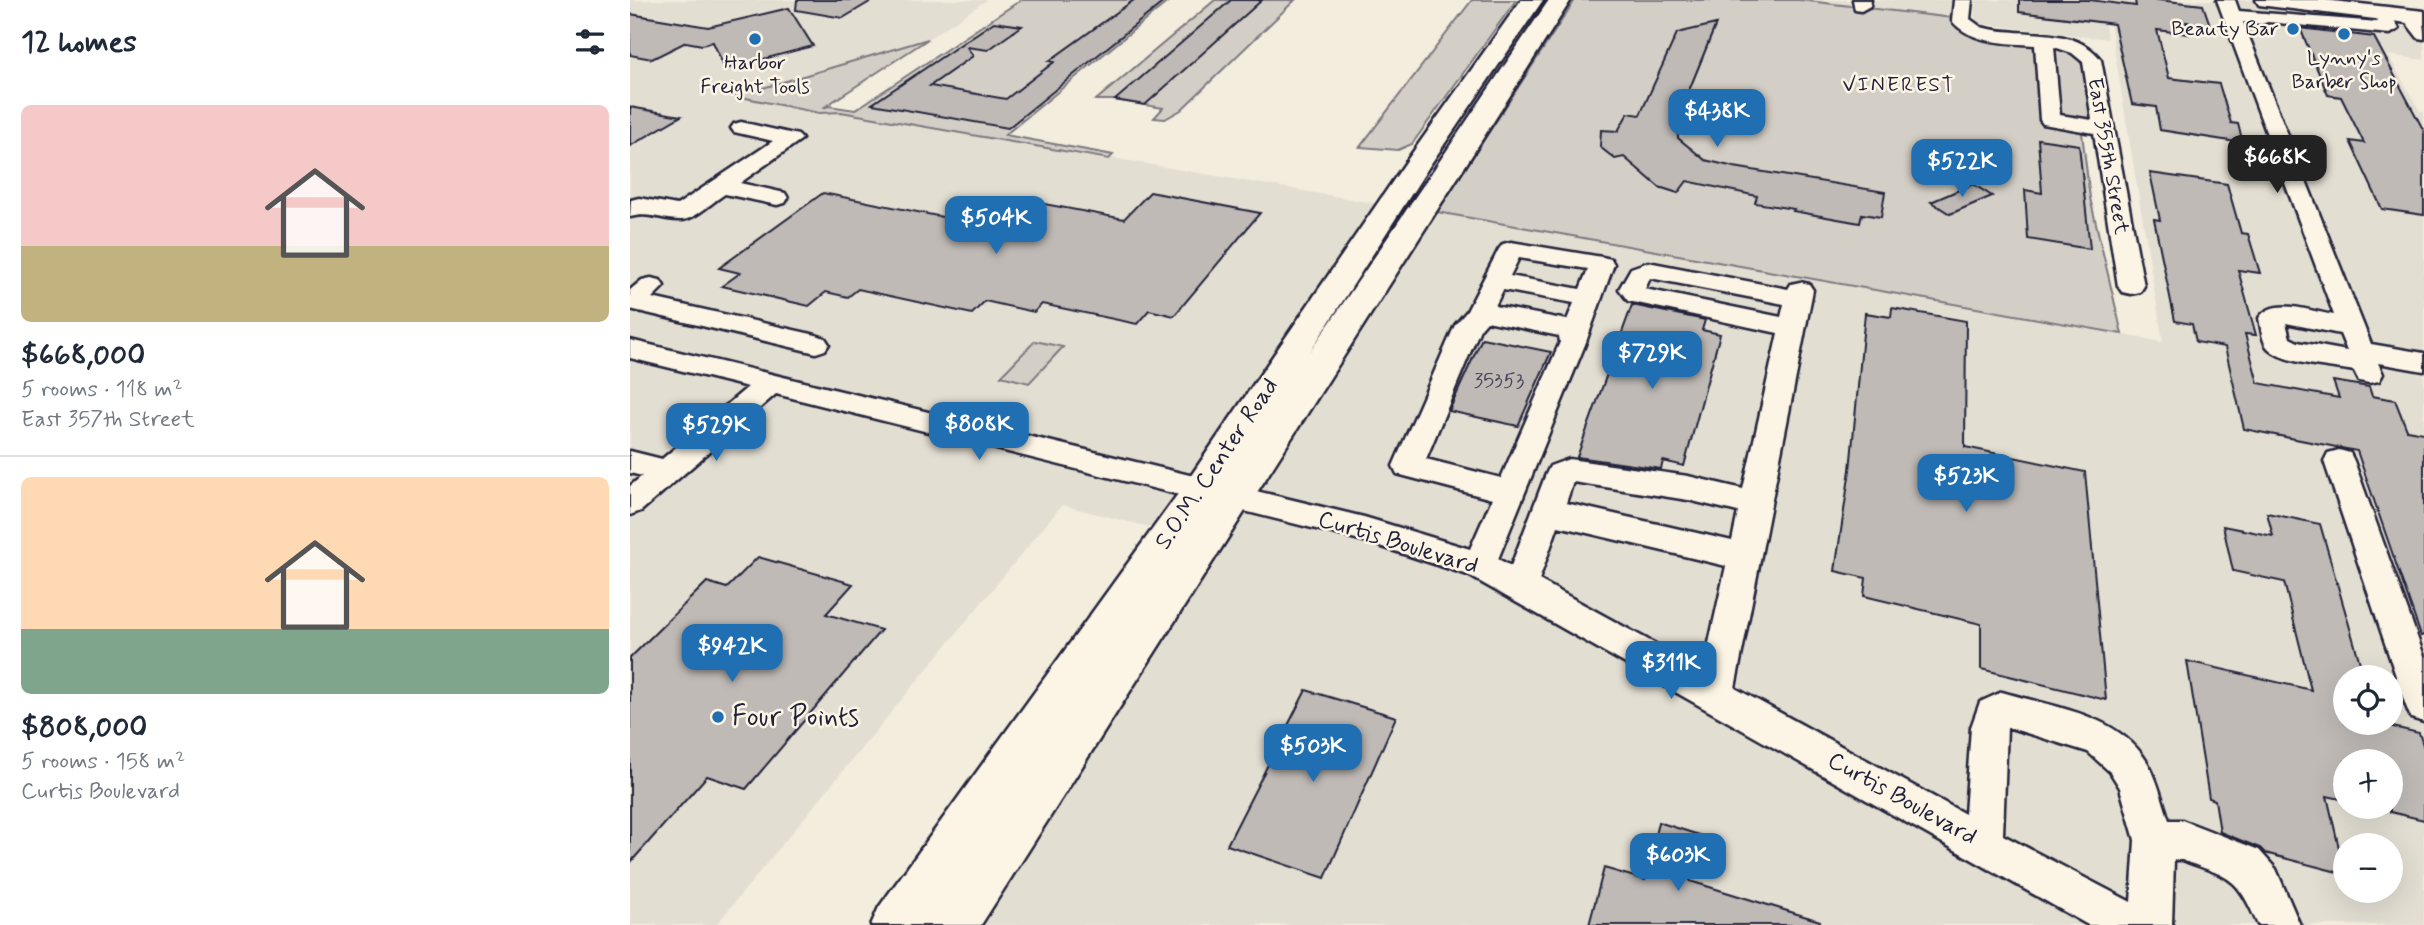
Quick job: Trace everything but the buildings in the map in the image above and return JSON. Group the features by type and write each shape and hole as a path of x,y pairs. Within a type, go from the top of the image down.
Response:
{"main road":[{"name":"S.O.M. Center Road","path":"951,925 1417,165 1532,0"},
{"name":"S.O.M. Center Road","path":"897,925 1216,494 1560,0"},
{"path":"2265,23 2382,13 2417,17"}],"street":[{"name":"East 355th Street","path":"1963,0 1961,21 1968,28 1996,35 2067,45 2085,52 2092,60 2131,286"},
{"path":"2232,16 2265,23"},
{"path":"2232,16 2361,354 2424,362"},
{"path":"2417,17 2424,34"},
{"path":"2043,41 2050,120 2104,128"},
{"path":"630,210 639,205 681,213 792,139 741,128"},
{"path":"722,186 777,198"},
{"path":"1478,315 1511,249 1602,264 1573,338"},
{"path":"1648,270 1797,306 1637,295 1632,289 1640,273 1648,270"},
{"path":"1495,281 1588,299"},
{"path":"641,288 816,344"},
{"path":"1717,694 1797,306"},
{"name":"Curtis Boulevard","path":"630,349 1364,529 1479,565 1717,694 2083,901 2134,925"},
{"path":"630,503 769,385"},
{"path":"630,461 667,471"},
{"path":"2339,461 2424,706"},
{"path":"1520,586 1561,474 1569,470 1688,488 1756,504"},
{"path":"1548,511 1745,556"},
{"path":"1983,844 1989,727 1993,714 2002,709 2099,738 2123,759 2137,780 2155,840 2151,925"},
{"path":"2155,840 2182,840 2245,864 2261,884 2279,925"}],"lane":[{"path":"1479,565 1510,492 1573,338 1568,329 1487,313 1478,315 1468,325 1408,466 1510,492"}],"shaded area":[{"path":"630,0 987,0 823,108 1379,204 1157,529 1062,505 716,925 630,925"},
{"path":"1021,0 1170,0 1005,135 1113,155 1109,159 841,112 819,113 736,96 743,91 756,90 928,39 823,108 829,106 855,110"},
{"path":"1215,0 1295,0 1181,110 1165,119 1154,118 1163,108 1115,100 1096,100"},
{"path":"1472,0 1516,0 1412,144 1398,150 1360,147"},
{"path":"1575,0 1799,0 1953,18 1959,26 1987,38 2071,51 2084,68 2093,102 2098,135 2082,133 2090,198 2122,334 1437,212"},
{"path":"1799,0 1953,0 1953,18 1903,13"},
{"path":"1976,0 2099,0 2108,39 1974,23"},
{"path":"2106,0 2258,0 2424,19 2424,60 2388,55 2420,111 2424,112 2424,925 978,925 1437,212 2163,342"},
{"path":"1035,341 1063,347 1029,383 1001,376"}],"place":[{"name":"Beauty Bar","path":"2293,29"},
{"name":"Lynny's Barber Shop","path":"2344,34"},
{"name":"Harbor Freight Tools","path":"755,39"},
{"name":"Four Points","path":"718,717"}],"district":[{"name":"VINEREST","path":"1899,85"}]}
